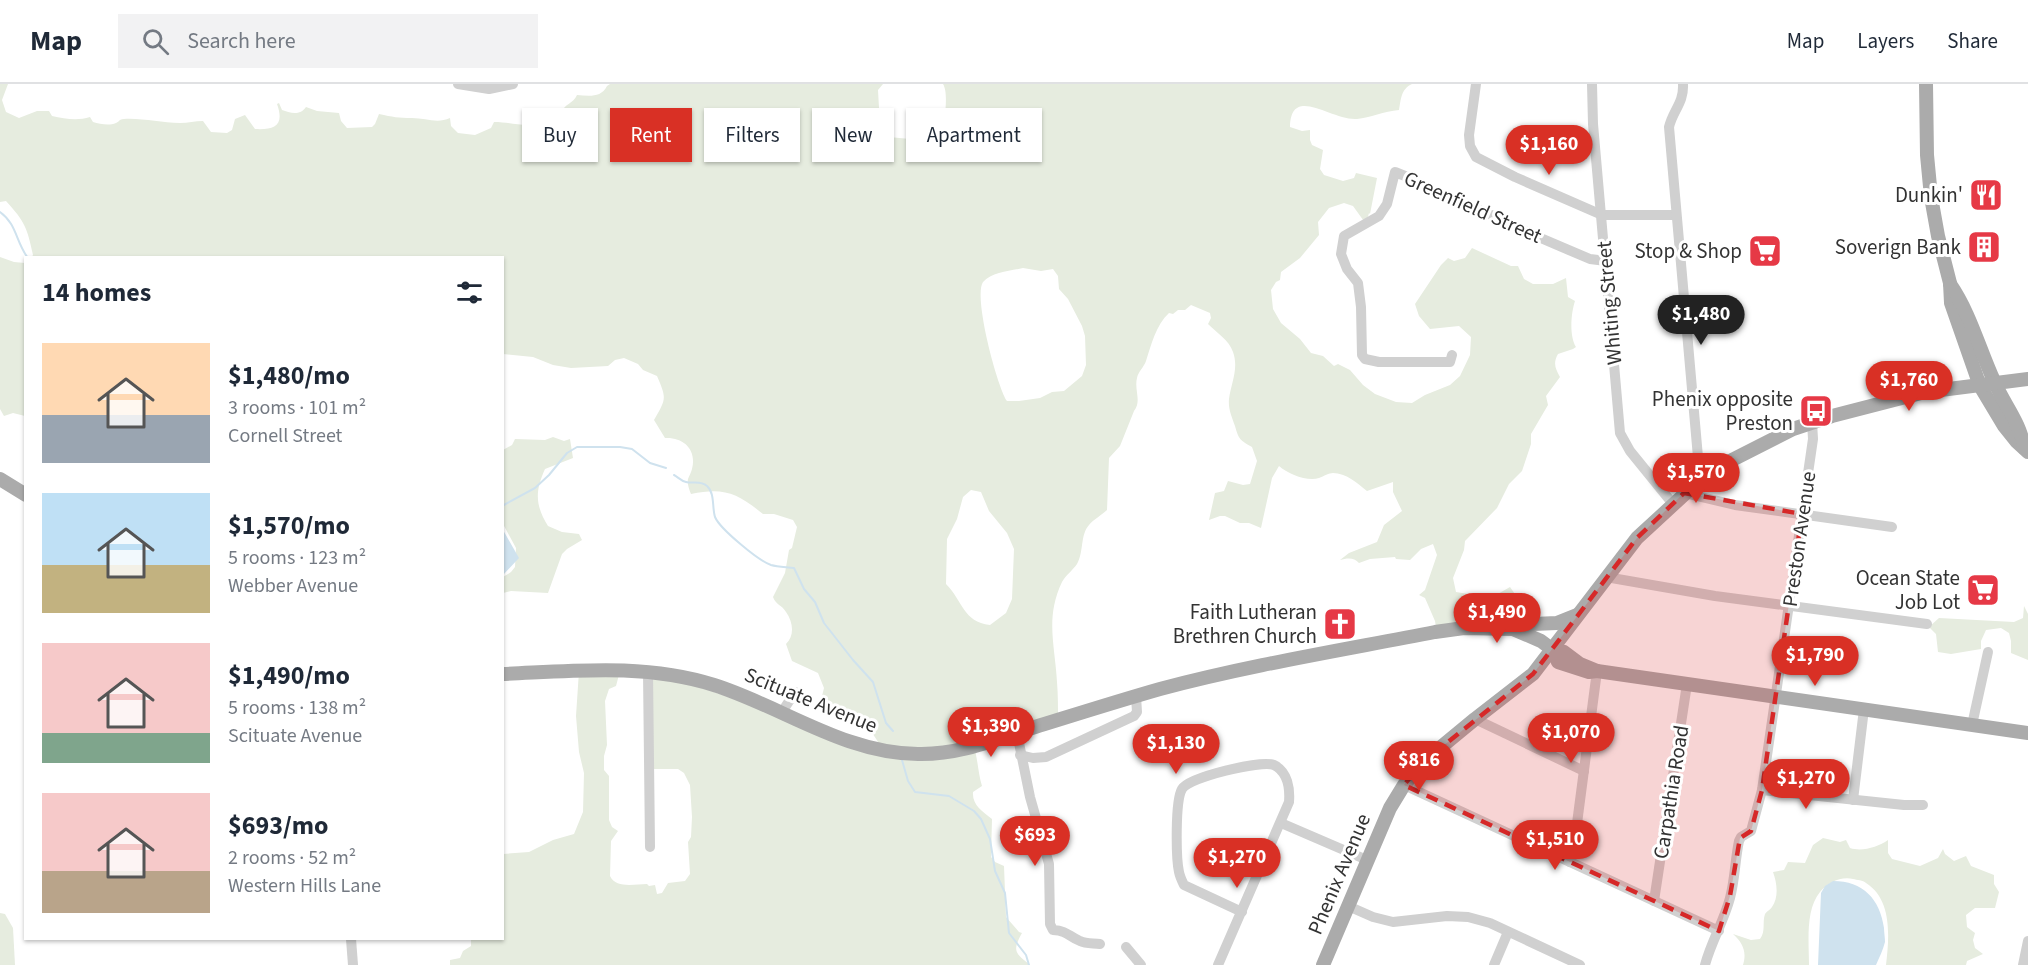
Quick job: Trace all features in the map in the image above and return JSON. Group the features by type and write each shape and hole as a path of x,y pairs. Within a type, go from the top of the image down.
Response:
{"main road":[{"path":"1926,84 1931,197 1950,283 1951,303 2023,436 2026,450"},
{"path":"1966,331 1980,386 2004,426 2026,450"},
{"name":"Phenix Avenue","path":"1323,965 1390,808 1404,785 1424,762 1533,674 1637,538 1684,493 1732,460 1793,429 1884,401 1925,392 2028,379"},
{"path":"0,479 24,494"},
{"path":"1513,629 1533,624 1557,623 1579,614"},
{"name":"Scituate Avenue","path":"504,674 616,669 702,681 743,695 865,746 908,754 955,751 1136,696 1211,677 1435,632 1472,628 1513,629 1541,641 1553,650 1564,652 1580,664 1597,671 2028,733"}],"street":[{"path":"458,84 489,89 513,84"},
{"path":"1476,84 1469,141 1476,157 1515,177 1602,215 1676,215"},
{"name":"Whiting Street","path":"1592,84 1620,433 1625,445 1673,504"},
{"path":"1683,84 1684,94 1669,127 1700,480"},
{"name":"Greenfield Street","path":"1452,356 1450,362 1379,362 1365,359 1362,355 1358,283 1347,269 1341,254 1344,236 1379,216 1387,204 1395,172 1415,180 1430,190 1472,206 1590,259 1606,261"},
{"name":"Preston Avenue","path":"1705,965 1709,949 1719,931 1731,896 1739,841 1751,831 1762,790 1813,439 1812,423"},
{"path":"1684,493 1735,506 1892,527"},
{"path":"1606,576 1715,596 1927,624"},
{"path":"1972,725 1988,652"},
{"path":"1570,862 1597,671"},
{"path":"648,672 650,848"},
{"name":"Carpathia Road","path":"1654,901 1687,684"},
{"path":"782,712 795,692"},
{"path":"1020,755 1033,758 1046,757 1134,716 1137,712 1136,696"},
{"path":"1853,800 1864,710"},
{"path":"1475,719 1584,771"},
{"path":"1017,733 1020,755 1049,864 1050,924 1053,930 1065,931 1087,943 1100,944"},
{"path":"1218,965 1242,912 1281,823 1289,802 1290,793 1285,775 1274,765 1257,765 1200,778 1182,789 1177,808 1178,871 1184,885 1242,912"},
{"path":"1404,785 1719,931"},
{"path":"1762,790 1923,805"},
{"path":"1281,823 1367,860"},
{"path":"1348,906 1373,917 1393,922 1447,916 1468,917 1490,923 1580,965"},
{"path":"1495,965 1508,932"},
{"path":"351,940 353,965"},
{"path":"2023,965 2028,941"},
{"path":"1126,947 1141,965"}],"highlighted area":[{"path":"1684,493 1802,514 1762,790 1751,831 1740,838 1730,896 1719,931 1404,785 1423,762 1533,674 1637,538"}],"shaded area":[{"path":"0,84 8,84 2,100 6,112 19,118 37,111 49,111 52,116 71,119 90,117 93,122 104,124 113,124 124,119 180,123 203,121 211,132 227,133 232,130 235,119 245,115 255,129 268,129 276,125 280,117 277,104 279,103 282,110 292,113 301,112 306,107 317,111 339,113 341,121 347,128 372,127 379,114 436,121 450,118 451,126 458,133 475,135 491,128 494,122 522,124 522,162 598,162 598,108 564,108 577,95 590,96 601,93 610,84 883,84 878,90 879,108 812,108 812,162 894,162 894,137 906,139 906,162 1042,162 1042,108 945,108 943,84 1412,84 1408,86 1401,98 1399,110 1357,119 1305,106 1297,108 1292,114 1290,127 1302,131 1310,130 1312,145 1323,150 1320,169 1324,175 1343,181 1354,178 1356,173 1377,178 1366,224 1353,206 1344,203 1329,208 1318,222 1319,235 1300,258 1281,272 1280,280 1271,290 1273,309 1281,323 1300,339 1311,353 1323,356 1334,366 1338,364 1350,370 1363,385 1375,394 1396,402 1412,403 1450,385 1460,376 1470,355 1471,337 1459,326 1430,329 1419,316 1415,304 1448,258 1454,261 1465,258 1472,248 1511,266 1518,266 1524,279 1533,284 1553,284 1566,278 1568,297 1575,301 1571,324 1576,347 1558,354 1555,366 1560,377 1546,396 1548,405 1531,434 1531,444 1522,471 1509,484 1497,508 1465,541 1464,550 1453,578 1456,592 1481,596 1496,595 1510,587 1517,597 1514,629 1437,633 1435,621 1425,598 1419,595 1425,590 1437,555 1433,544 1421,549 1410,560 1395,557 1370,559 1359,563 1350,558 1340,560 1349,553 1377,542 1384,525 1402,511 1393,492 1393,482 1367,491 1338,473 1309,479 1279,466 1272,478 1261,528 1249,523 1240,523 1225,516 1209,520 1215,493 1224,491 1228,481 1243,485 1250,484 1257,461 1252,447 1239,437 1230,410 1229,399 1235,358 1229,344 1208,324 1211,318 1210,313 1191,305 1185,310 1169,313 1164,318 1157,329 1136,382 1138,399 1136,407 1120,446 1109,458 1107,510 1086,529 1079,559 1065,577 1057,595 1052,632 1058,719 974,747 982,786 973,792 974,801 992,819 991,857 995,862 1004,866 1006,917 1022,933 1016,948 1018,954 1030,965 450,965 450,960 460,958 463,951 471,946 471,940 504,940 504,854 529,852 553,840 574,834 583,812 584,773 579,752 576,716 579,671 620,671 616,686 609,689 605,701 607,745 604,770 609,776 609,820 612,827 618,831 611,841 610,876 621,884 655,885 657,894 662,893 668,883 685,881 690,874 688,842 691,837 692,817 690,785 684,773 678,769 649,769 651,671 882,748 867,725 847,723 820,704 824,688 818,673 792,661 786,644 792,633 790,620 773,597 785,573 789,550 792,548 797,527 793,520 774,514 763,514 730,494 713,491 691,494 688,479 693,462 691,451 683,442 665,438 654,420 663,403 664,394 657,376 643,370 638,364 624,358 615,360 608,366 571,368 553,365 533,357 504,354 504,256 32,256 29,238 17,214 6,201 0,202","holes":["1023,268 1041,271 1053,269 1058,276 1059,289 1068,299 1082,326 1085,336 1086,365 1082,376 1064,391 1052,392 1040,398 1007,401 998,378 984,322 981,304 983,282 1002,272","971,490 981,492 989,511 1007,533 1014,549 1012,599 1006,613 990,625 974,620 946,584 947,539 957,519 963,497"]},
{"path":"0,257 24,263 24,416 13,413 4,416 0,409"},
{"path":"553,437 564,441 570,439 573,458 545,469 538,491 541,511 548,526 562,532 579,534 582,540 562,554 548,593 504,593 504,576 515,567 516,548 504,526 504,449 512,445 515,439 545,440"},
{"path":"2024,606 2028,614 2028,660 2011,653 2009,633 2001,628 1986,630 1981,641 1981,649 1951,654 1938,652 1936,634 1929,627 1939,618 2014,622 2023,618"},
{"path":"1823,838 1840,842 1846,840 1850,848 1860,849 1875,847 1888,840 1888,853 1892,859 1920,866 1938,858 1943,849 1945,854 1954,861 1966,856 1971,866 1994,875 1994,884 1999,892 1995,908 1975,908 1966,915 1967,927 1975,933 1973,940 1975,948 1983,954 1967,961 1966,965 1886,965 1888,932 1881,899 1865,882 1844,878 1826,886 1815,899 1809,927 1809,965 1743,965 1745,956 1743,948 1733,934 1751,940 1760,939 1765,914 1776,899 1773,872 1784,870 1788,862 1805,863 1813,845"},
{"path":"0,913 5,914 13,928 15,965 0,965"}],"water":[{"path":"504,532 519,558 504,574"},
{"path":"1833,881 1853,884 1861,888 1879,908 1885,942 1876,965 1818,965 1821,893 1825,886"}],"waterway":[{"path":"0,212 10,222 27,256"},
{"path":"504,505 535,488 567,453 577,447 632,449 650,463 666,468"},
{"path":"674,475 684,481 702,483 710,489 718,522 749,551 771,565 794,568 804,589 815,602 824,623 873,682 886,723 893,731"},
{"path":"902,760 908,781 915,792 949,796 974,811 981,819 990,839 995,871 1005,893 1009,933 1026,955 1029,965"}],"place":[{"name":"Dunkin'","path":"1986,195"},
{"name":"Soverign Bank","path":"1984,247"},
{"name":"Stop & Shop","path":"1765,251"},
{"name":"Phenix opposite Preston","path":"1816,411"},
{"name":"Ocean State Job Lot","path":"1983,590"},
{"name":"Faith Lutheran Brethren Church","path":"1340,624"}]}
